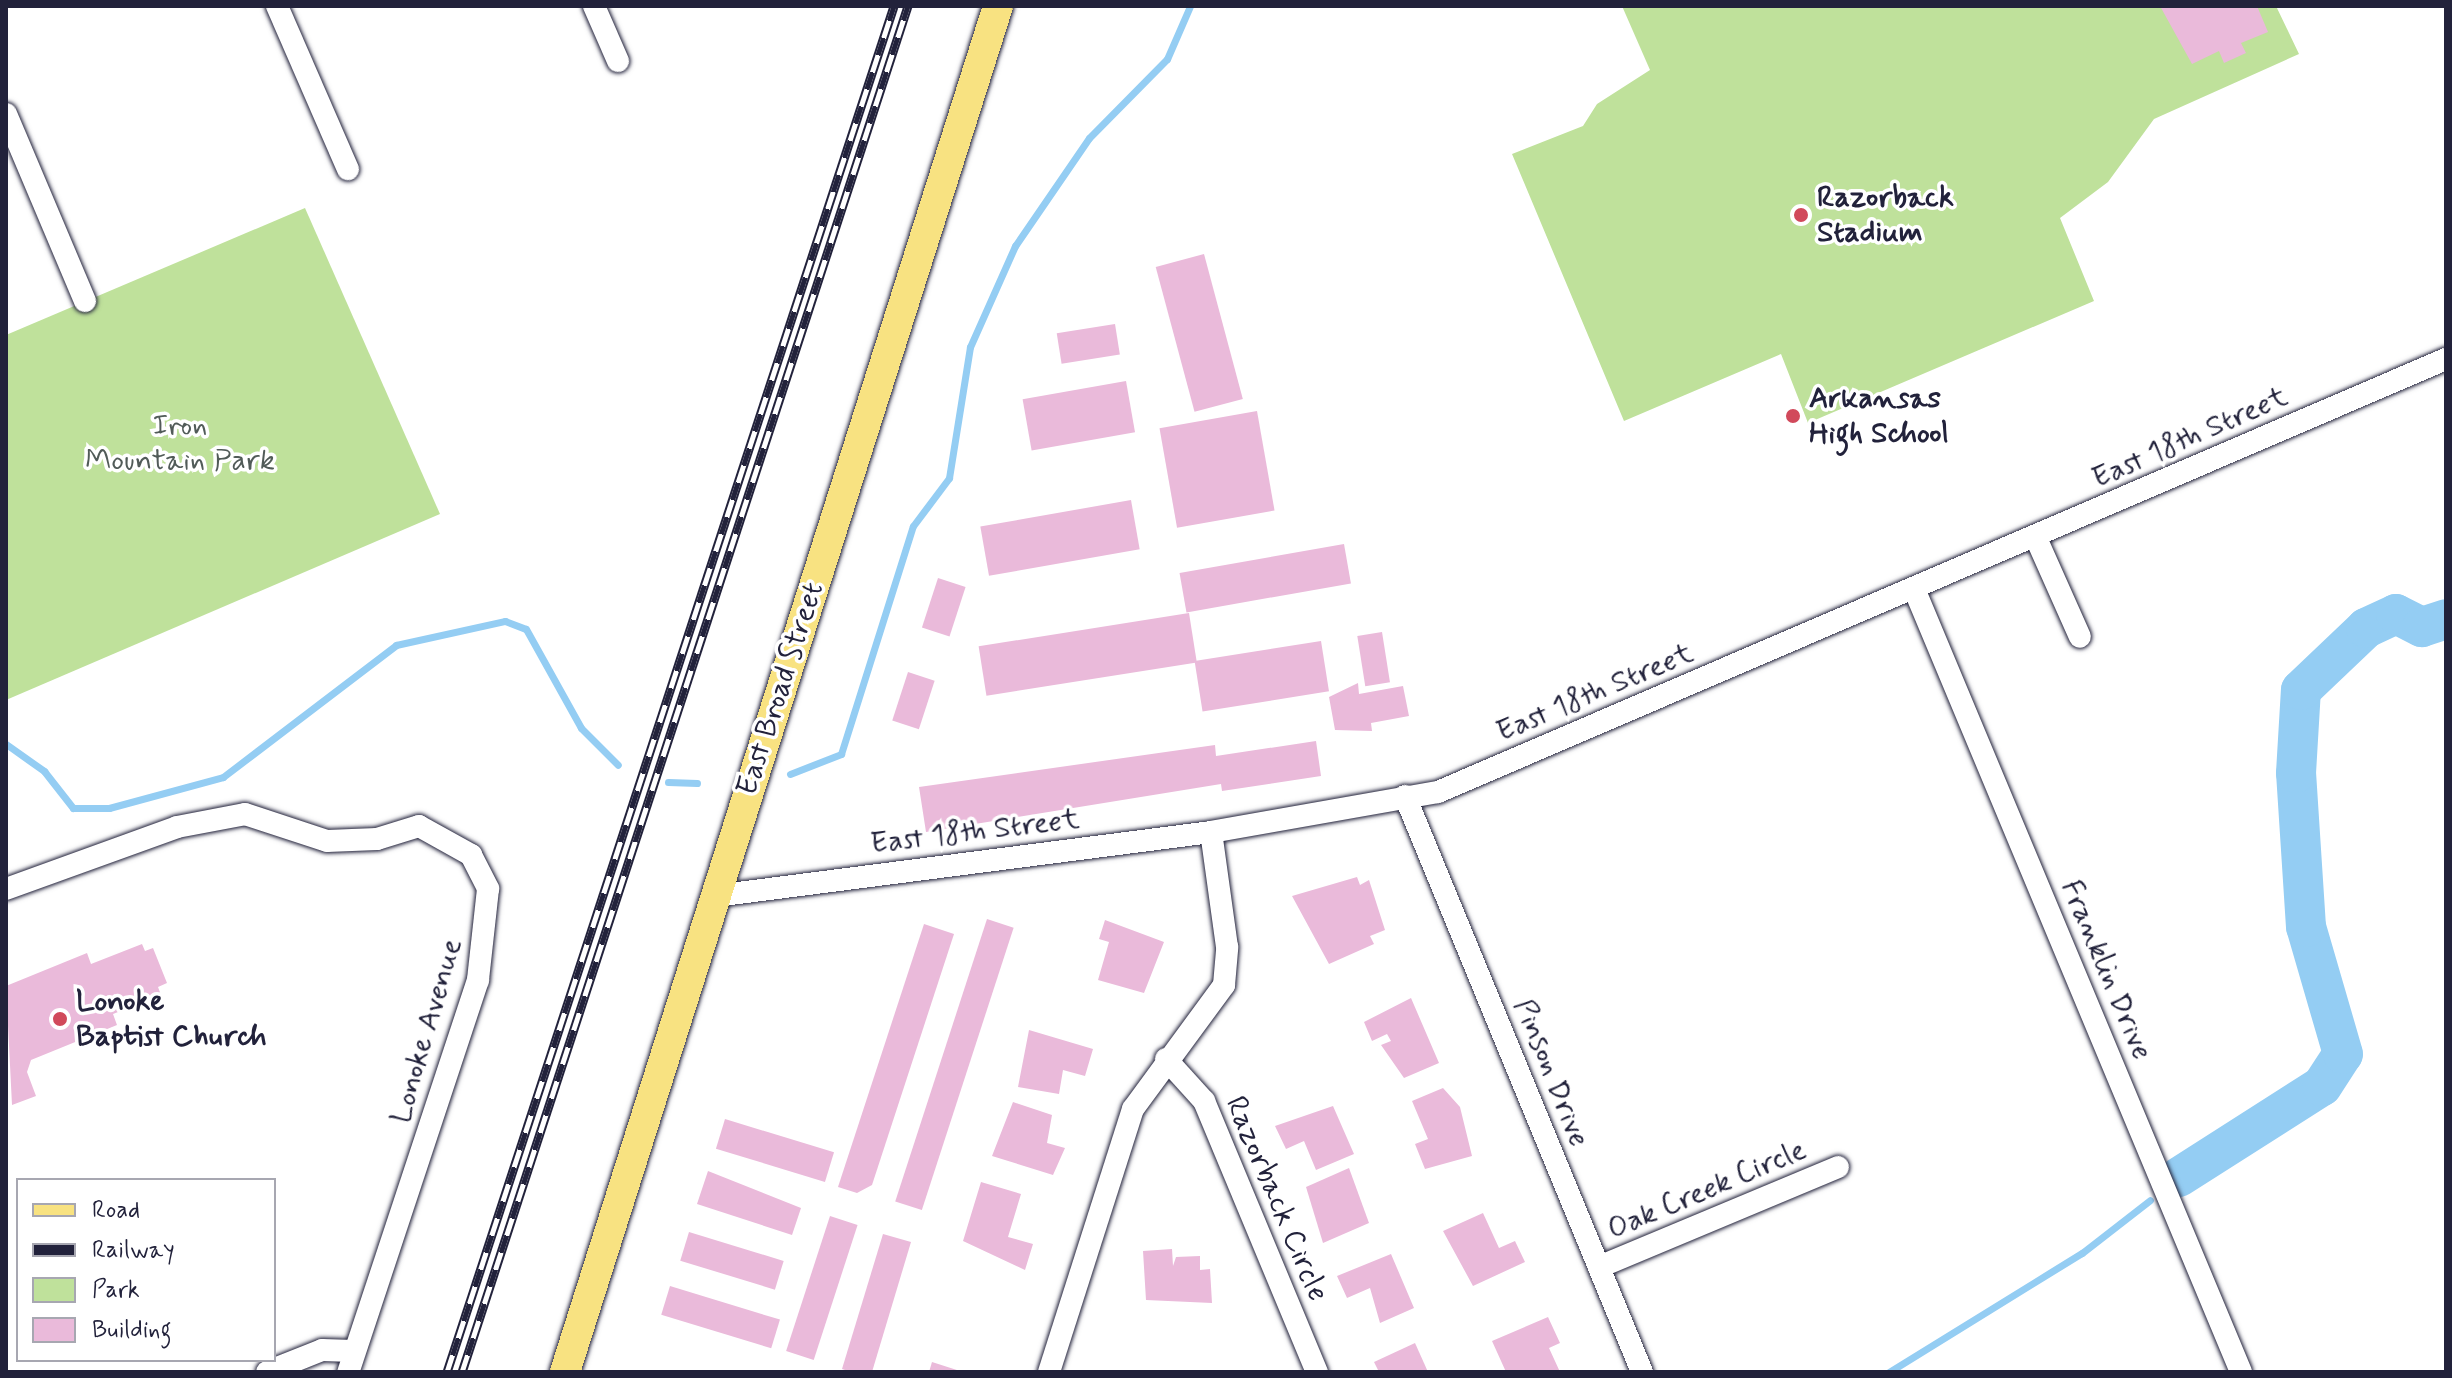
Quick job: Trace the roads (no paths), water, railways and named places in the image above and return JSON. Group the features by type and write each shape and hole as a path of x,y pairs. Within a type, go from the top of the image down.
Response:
{"main road":[{"name":"East Broad Street","path":"565,1372 998,6"}],"street":[{"path":"277,6 348,169"},
{"path":"594,6 618,61"},
{"path":"6,114 85,301"},
{"name":"East 18th Street","path":"715,896 1211,832 1438,792 1915,591 2446,359"},
{"path":"2036,538 2080,637"},
{"name":"Franklin Drive","path":"1915,591 2241,1372"},
{"name":"Pinson Drive","path":"1405,796 1642,1372"},
{"name":"Lonoke Avenue","path":"6,889 177,827 245,814 327,841 377,839 419,826 471,855 488,889 478,980 351,1362"},
{"path":"1049,1372 1133,1109 1166,1059 1224,985 1227,947 1211,832"},
{"name":"Razorback Circle","path":"1166,1059 1204,1101 1317,1372"},
{"name":"Oak Creek Circle","path":"1599,1267 1838,1167"},
{"path":"267,1372 322,1350 351,1362"}],"waterway":[{"path":"790,774 841,754 913,526 949,478 970,347 1015,246 1089,138 1167,59 1190,6"},
{"path":"2179,1177 2322,1086 2343,1054 2306,927 2296,773 2301,690 2366,628 2396,614 2422,627 2446,619"},
{"path":"6,744 44,771 73,808 109,808 223,777 396,645 505,621 526,629 581,728 618,765"},
{"path":"668,782 697,783"},
{"path":"1889,1372 2082,1253 2150,1200"}],"railway":[{"path":"447,1372 894,6"},
{"path":"462,1372 908,6"}],"place":[{"name":"Razorback Stadium","path":"1801,215"},
{"name":"Arkansas High School","path":"1793,416"},
{"name":"Lonoke Baptist Church","path":"60,1019"}],"park label":[{"name":"Iron Mountain Park","path":"180,443"}]}
